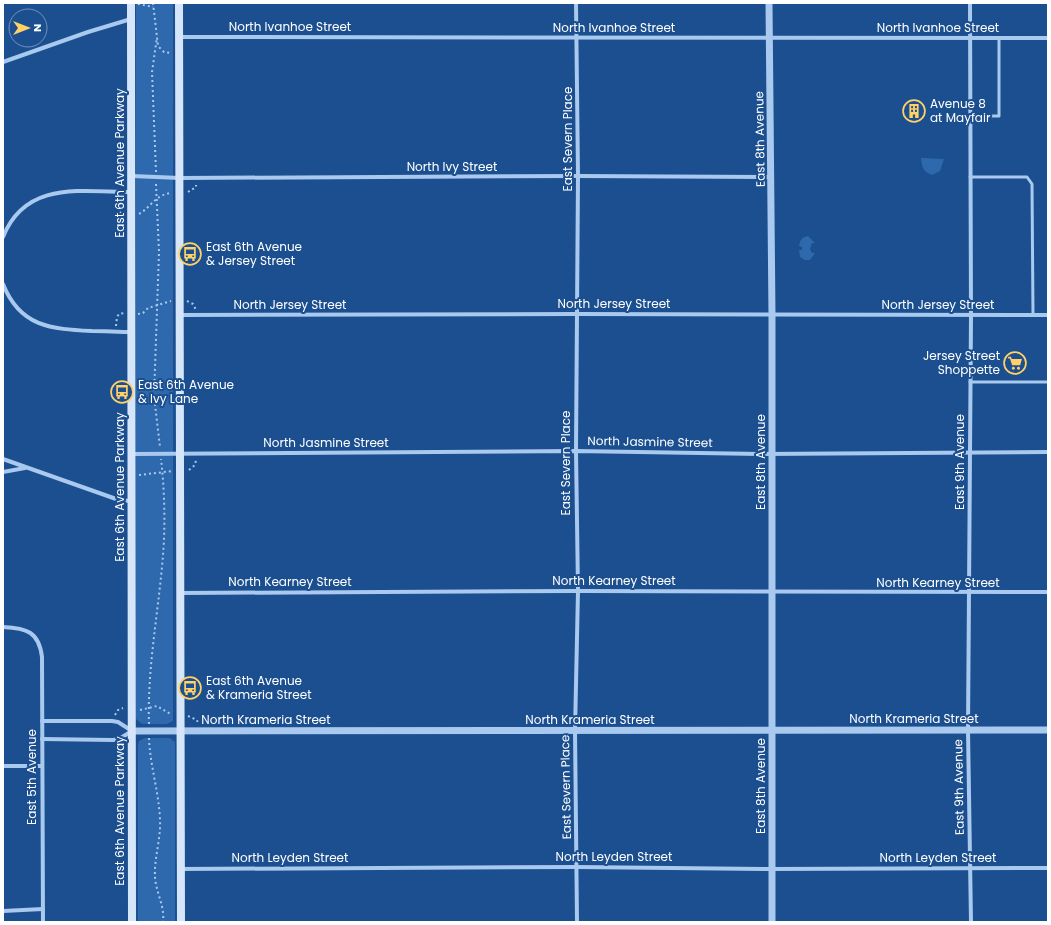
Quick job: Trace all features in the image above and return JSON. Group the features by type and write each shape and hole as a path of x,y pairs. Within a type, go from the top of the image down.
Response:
{"main road":[{"name":"East 6th Avenue Parkway","path":"131,3 133,501 132,922"},
{"path":"179,3 181,922"}],"street":[{"name":"East Severn Place","path":"576,3 578,176 576,314 578,591 575,731 577,922"},
{"name":"East 8th Avenue","path":"769,3 772,177 772,922"},
{"name":"East 9th Avenue","path":"970,3 971,315 968,730 971,922"},
{"path":"3,62 88,32 131,19"},
{"name":"North Ivanhoe Street","path":"179,37 1048,38"},
{"name":"North Ivy Street","path":"132,176 180,178 578,176 772,177"},
{"path":"3,237 8,226 20,211 34,200 50,194 70,191 132,192"},
{"path":"3,284 8,297 22,314 43,326 63,330 132,332"},
{"name":"North Jersey Street","path":"180,315 1048,315"},
{"name":"North Jasmine Street","path":"132,454 576,451 772,454 970,451 1048,452"},
{"path":"3,459 119,500 133,501"},
{"path":"3,472 25,468"},
{"name":"North Kearney Street","path":"180,593 578,591 772,593 1048,592"},
{"name":"East 5th Avenue","path":"3,627 20,628 34,635 40,645 42,657 43,922"},
{"name":"North Krameria Street","path":"42,721 112,721 118,722 132,731"},
{"name":"North Krameria Street","path":"42,740 113,740 119,739 132,731 1048,730"},
{"path":"3,766 42,766"},
{"name":"North Leyden Street","path":"181,869 577,866 772,869 1048,868"},
{"path":"3,911 42,909"}],"lane":[{"path":"970,116 999,116 999,38"},
{"path":"970,177 1028,177 1032,184 1033,315"},
{"path":"970,382 1048,382"}],"path":[{"path":"131,3 153,7"},
{"path":"154,3 153,7 160,50 169,53 180,52"},
{"path":"157,37 152,72 159,252 154,396 161,454 164,539 151,652 148,707 150,755 160,821 155,879 163,909 163,922"},
{"path":"116,192 122,215 136,215 157,198 168,194 192,190 196,187 196,178"},
{"path":"115,332 117,317 119,314 142,313 148,308 164,302 188,301 193,304 197,315"},
{"path":"119,500 118,480 162,471 192,469 195,466 198,454"},
{"path":"112,721 118,710 143,709 156,706 161,707 168,714 192,716 196,720 200,731"}],"shaded area":[{"path":"136,3 173,3 173,721 167,724 142,724 136,719"},
{"path":"921,158 944,159 940,171 932,175 925,171"},
{"path":"808,236 815,243 812,243 810,249 812,253 815,253 810,260 805,260 800,257 799,250 802,250 802,247 799,246 802,239"},
{"path":"145,738 170,738 175,742 175,922 138,922 138,745 139,741"}],"place":[{"name":"Avenue 8 at Mayfair","path":"914,111"},
{"name":"East 6th Avenue & Jersey Street","path":"190,254"},
{"name":"Jersey Street Shoppette","path":"1015,363"},
{"name":"East 6th Avenue & Ivy Lane","path":"122,392"},
{"name":"East 6th Avenue & Krameria Street","path":"190,688"}]}
